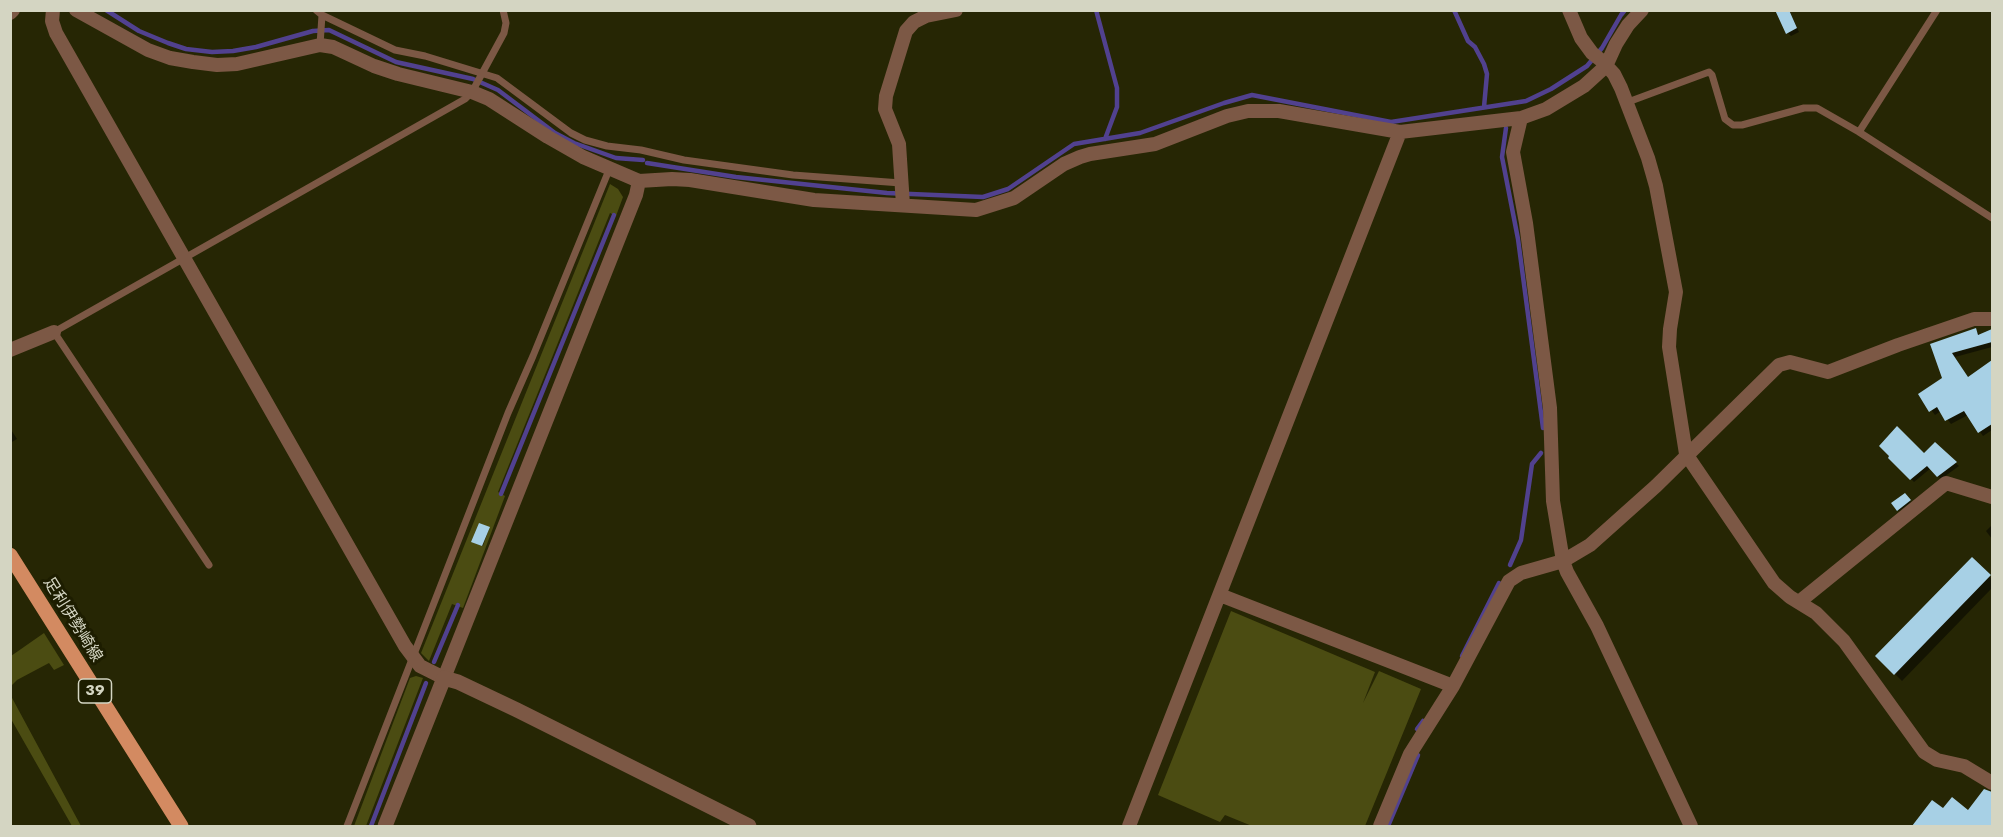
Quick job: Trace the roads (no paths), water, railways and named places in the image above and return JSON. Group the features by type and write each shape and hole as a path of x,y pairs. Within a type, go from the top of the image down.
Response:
{"main road":[{"name":"足利伊勢崎線","path":"10,555 181,826"}],"street":[{"path":"53,10 51,21 56,33 413,659 420,666 444,678 458,682 517,710 749,826"},
{"path":"76,10 148,50 170,58 217,65 237,64 320,40 374,66 398,74 474,88 548,137 609,170 639,181 690,180 814,200 976,210 1014,198 1064,164 1090,153 1155,144 1227,116 1248,111 1278,111 1400,132 1521,118 1546,109 1584,86 1600,60 1616,44 1628,25 1642,10"},
{"path":"903,206 899,144 885,109 885,103 906,31 914,22 926,16 956,10"},
{"path":"1569,10 1581,38 1614,74 1628,102 1656,186 1676,292 1669,346 1686,454 1774,583 1816,613 1844,641 1924,752 1937,760 1970,769 1992,783"},
{"path":"1521,118 1513,152 1526,223 1550,408 1553,501 1563,561 1597,626 1690,826"},
{"path":"1129,826 1400,132"},
{"path":"385,826 636,195 639,181"},
{"path":"1380,826 1410,754 1453,686 1509,581 1521,573 1563,561 1590,545 1656,486 1779,365 1790,362 1828,372 1898,345 1974,320 1992,319"},
{"path":"10,350 54,332"},
{"path":"1799,602 1946,483 1992,497"},
{"path":"1220,595 1453,686"}],"lane":[{"path":"209,565 54,332 453,108 474,88 504,33 506,23 503,10"},
{"path":"1859,132 1937,10"},
{"path":"319,13 320,40"},
{"path":"319,13 395,50 425,56 497,78 571,133 585,140 684,160 793,175 902,184"},
{"path":"1628,102 1709,72 1712,75 1725,119 1733,125 1742,125 1811,107 1859,132 1992,218"},
{"path":"347,826 508,413 609,170"}],"waterway":[{"path":"106,10 139,31 168,43 186,49 212,52 256,47 313,31 329,30 396,62 473,79 498,90 555,133 574,143 616,158 643,160"},
{"path":"1096,10 1117,88 1117,107 1105,139"},
{"path":"1454,10 1468,41 1475,47 1484,64 1487,74 1484,107"},
{"path":"647,163 736,177 887,193 983,197 1008,189 1074,144 1140,133 1252,95 1391,122 1526,101 1551,89 1587,66 1602,48 1625,10"},
{"path":"1506,128 1502,157 1518,239 1543,428"},
{"path":"501,494 614,215"},
{"path":"1510,565 1521,540 1532,464 1541,453"},
{"path":"1462,656 1499,583"},
{"path":"434,662 458,605"},
{"path":"371,826 426,683"},
{"path":"1417,729 1423,721"},
{"path":"1388,826 1418,755"}]}
